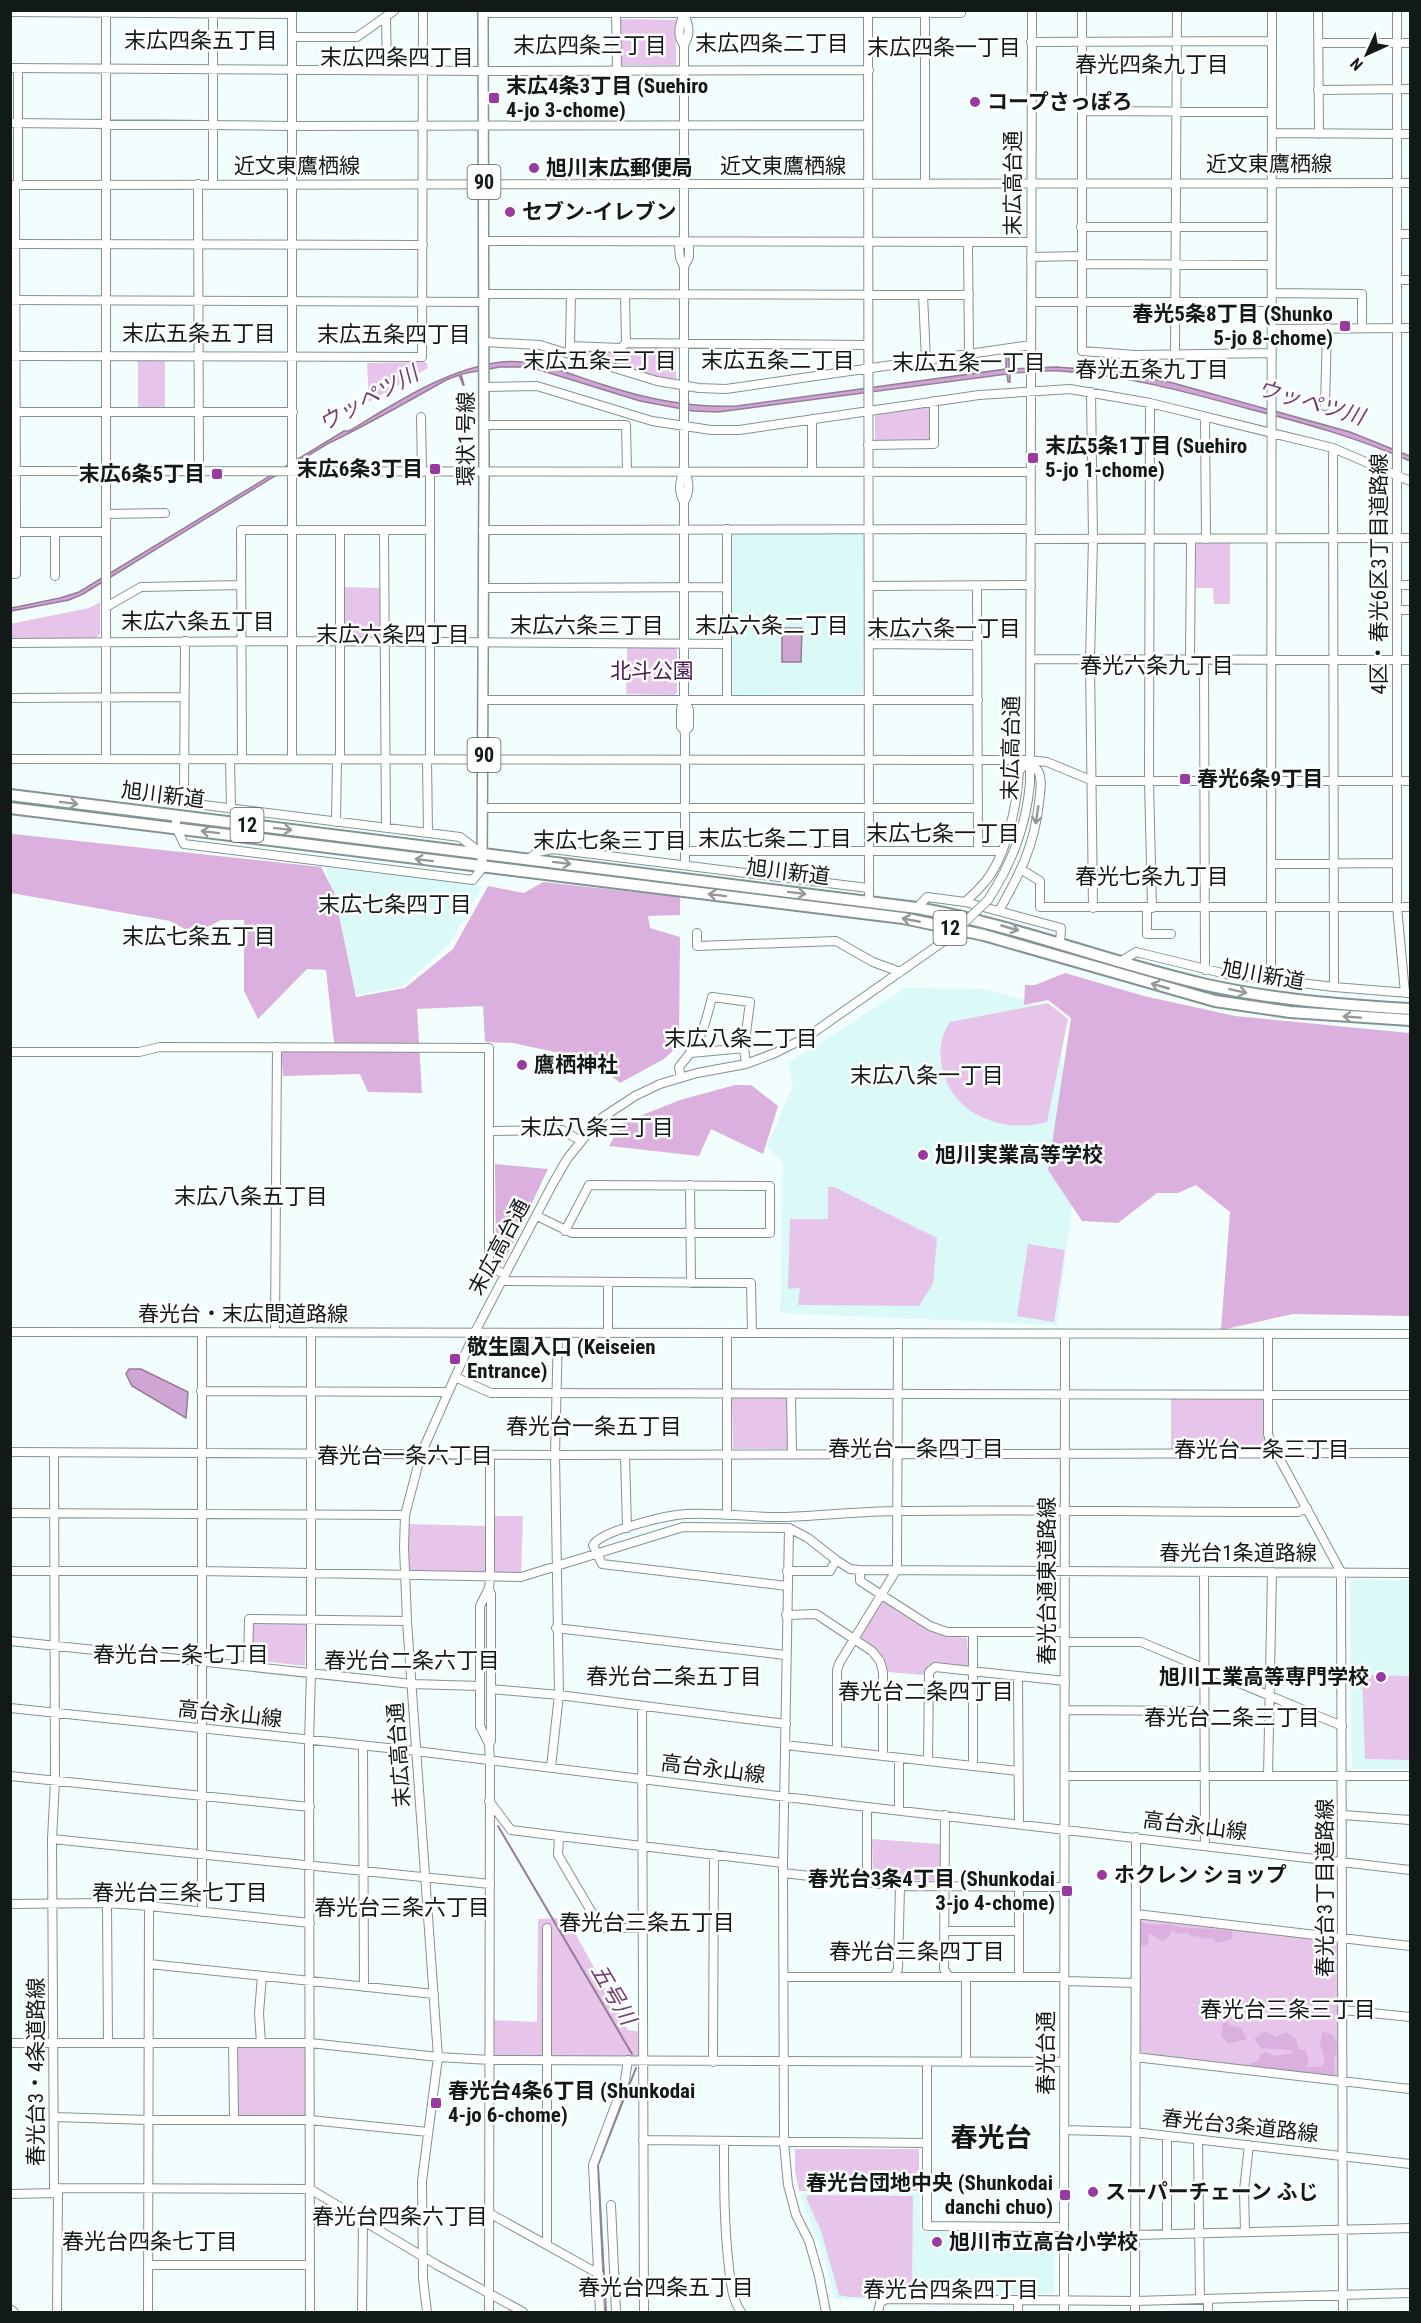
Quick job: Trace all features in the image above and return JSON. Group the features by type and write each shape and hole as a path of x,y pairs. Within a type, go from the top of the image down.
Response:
{"highway":[{"name":"旭川新道","path":"10,795 482,868 903,918 984,935 1215,1001 1290,1012 1410,1020"},
{"name":"旭川新道","path":"10,808 375,840 917,908 959,915 1010,928 1120,962 1207,985 1316,1004 1410,1009"}],"main road":[{"name":"環状1号線","path":"482,868 484,760 483,12"}],"street":[{"path":"292,37 357,37 395,10"},
{"path":"13,356 422,357 423,10"},
{"path":"483,12 961,13 961,10"},
{"name":"末広高台通","path":"428,2313 423,2256 422,2181 438,2057 407,1621 405,1515 421,1454 475,1332 567,1159 581,1141 603,1117 634,1095 681,1077 746,1064 807,1037 947,939 988,900 1002,878 1021,836 1027,812 1030,783 1032,10"},
{"path":"1082,10 1082,351 1135,355 1271,353"},
{"path":"1175,355 1177,10"},
{"path":"1271,980 1272,10"},
{"path":"1318,10 1319,134"},
{"name":"4区・春光6区3丁目道路線","path":"1397,10 1397,907 1407,966 1408,993"},
{"path":"12,11 292,12 292,759"},
{"path":"105,759 106,12"},
{"path":"213,12 213,184"},
{"path":"684,12 689,27 689,36 684,45 684,241 679,247 684,267 684,471 680,479 680,495 684,502 684,699 689,710 689,727 685,731 684,759 685,865"},
{"path":"868,12 869,902"},
{"path":"925,12 925,184"},
{"path":"616,14 617,70"},
{"path":"386,17 387,69"},
{"path":"1032,42 1271,41"},
{"path":"1318,42 1410,43"},
{"path":"10,573 16,574 13,471 14,68 482,71 868,70"},
{"path":"1318,90 1410,88"},
{"path":"1082,111 1272,112"},
{"path":"14,123 292,126 868,125"},
{"path":"1272,133 1410,134"},
{"name":"近文東鷹栖線","path":"15,185 1410,183"},
{"path":"198,184 199,471"},
{"path":"1082,226 1272,227"},
{"path":"1397,234 1410,234"},
{"path":"484,241 1031,242"},
{"path":"968,242 969,354"},
{"path":"13,244 423,245"},
{"path":"1031,256 1175,265 1271,265"},
{"path":"1398,280 1410,280"},
{"path":"13,300 422,301 571,294 969,294"},
{"path":"570,350 571,294"},
{"path":"625,294 626,343"},
{"path":"1031,302 1175,302 1362,294 1362,328"},
{"path":"923,295 926,360"},
{"path":"1326,406 1327,328"},
{"path":"1272,329 1410,328"},
{"path":"484,342 540,345 570,350 683,388 726,389 868,373 926,360 1031,345"},
{"path":"570,350 621,348 626,343 868,345"},
{"path":"484,384 537,387 626,414 711,430 739,430 812,419 868,407 979,395 1031,391 1091,392 1271,429 1397,470 1410,480"},
{"path":"1091,392 1093,539 1090,660 1094,908"},
{"path":"868,445 934,444 934,401"},
{"path":"1150,403 1149,908 1147,934 1171,934"},
{"path":"13,412 293,412"},
{"path":"626,414 627,471"},
{"path":"421,417 430,530 428,833"},
{"path":"1205,417 1206,539"},
{"path":"812,419 812,471"},
{"path":"484,425 626,425"},
{"path":"1333,448 1332,908 1334,987"},
{"path":"13,471 1031,472"},
{"path":"105,514 165,513"},
{"path":"727,529 727,700"},
{"path":"483,530 1031,529"},
{"path":"242,759 241,530 430,530"},
{"path":"336,822 340,530"},
{"path":"384,530 386,828"},
{"path":"16,532 105,532"},
{"path":"55,576 56,532"},
{"path":"1031,539 1410,538"},
{"path":"1190,660 1191,540"},
{"path":"106,607 141,587 240,585"},
{"path":"868,586 1031,585"},
{"path":"1397,585 1410,585"},
{"path":"977,586 978,851"},
{"path":"483,588 727,587"},
{"path":"1397,610 1410,610"},
{"path":"185,641 184,796 188,803 460,837 483,854"},
{"path":"10,643 339,641 727,645"},
{"path":"868,644 977,645"},
{"path":"1031,659 1410,660"},
{"path":"1204,660 1205,969"},
{"path":"10,698 184,697"},
{"path":"483,700 978,700"},
{"path":"10,759 978,759 1047,762 1093,781 1410,781"},
{"path":"230,759 231,809"},
{"path":"965,903 986,881 1002,851 1018,791 1019,771 1029,760"},
{"path":"999,911 1022,870 1031,848 1041,792 1038,772 1029,760"},
{"path":"483,808 978,808"},
{"path":"176,822 184,844 473,880 482,868"},
{"path":"375,826 375,840"},
{"path":"528,859 538,852 552,849 868,888"},
{"path":"685,851 1002,851"},
{"path":"1271,864 1397,863"},
{"path":"1022,870 1040,881 1040,907 1410,907"},
{"path":"917,908 927,897 999,911 1061,928 1060,944"},
{"path":"697,933 697,946 836,941 873,962 900,972"},
{"path":"1120,962 1136,952 1205,969 1271,980 1408,993"},
{"path":"681,1077 679,1067 704,1032 712,997 750,1002 744,1048 746,1064"},
{"path":"10,1052 140,1052 160,1047 489,1048 489,1261 493,1269 504,1278 608,1282 751,1283 752,1333"},
{"path":"275,1331 277,1047"},
{"path":"691,1053 744,1048"},
{"path":"489,1131 562,1130 581,1141"},
{"path":"537,1216 565,1231 572,1233 770,1233 770,1186 589,1185 565,1231"},
{"path":"690,1185 691,1283"},
{"path":"608,1282 608,1332"},
{"name":"春光台・末広間道路線","path":"10,1332 1410,1334"},
{"path":"202,1332 202,1912"},
{"path":"310,2313 311,1332"},
{"path":"551,1767 559,1695 556,1628 555,1455 558,1333"},
{"path":"727,1333 727,1514"},
{"path":"837,1751 837,1670 897,1569 898,1334"},
{"name":"春光台通東道路線","path":"1065,1334 1065,1829"},
{"path":"1268,1335 1268,1434 1341,1572"},
{"path":"455,1377 490,1393 1410,1395"},
{"path":"201,1391 447,1392"},
{"path":"791,1394 792,1454"},
{"path":"10,1452 555,1455 1410,1453"},
{"name":"春光台3・4条道路線","path":"54,1452 55,1781 52,1839 56,2191 310,2189"},
{"path":"489,1744 480,1726 480,1606 489,1588 490,1578 490,1454"},
{"path":"625,1455 627,1528"},
{"path":"787,1586 602,1564 593,1545 596,1540 627,1528 657,1518 685,1514 783,1517 897,1511 1298,1512 1307,1508"},
{"path":"10,1513 405,1515"},
{"path":"10,1571 202,1571 521,1577 683,1527 789,1528 808,1538 850,1569 860,1570 860,1581 930,1626 947,1632 1065,1632"},
{"path":"789,1528 783,1863 784,2142 788,2185 796,2215 809,2241 819,2276 825,2313"},
{"path":"788,1571 830,1571 836,1560"},
{"name":"春光台1条道路線","path":"860,1570 1410,1573"},
{"path":"1204,1572 1205,1845"},
{"path":"1268,1776 1272,1572"},
{"name":"春光台3丁目道路線","path":"1341,1572 1343,2313"},
{"path":"489,1588 491,1594 489,2313"},
{"path":"786,1615 816,1614 872,1651 879,1660 883,1672 883,1756"},
{"path":"248,1666 249,1619 407,1621"},
{"path":"556,1628 785,1655"},
{"path":"973,1633 973,1766"},
{"path":"10,1641 412,1684 480,1686"},
{"path":"1065,1642 1141,1642 1270,1698 1342,1726"},
{"path":"928,1761 929,1672 935,1667 1065,1682"},
{"path":"1018,1676 1018,1823"},
{"path":"491,1689 559,1695 786,1724"},
{"path":"642,1706 644,2313"},
{"name":"高台永山線","path":"10,1708 416,1751 1410,1869"},
{"path":"1065,1710 1204,1711"},
{"path":"785,1745 1018,1771"},
{"path":"363,1746 364,1986"},
{"path":"899,1758 899,1810"},
{"path":"10,1776 310,1807"},
{"path":"1065,1776 1410,1776"},
{"path":"489,1801 511,1830 783,1863"},
{"path":"867,1806 867,1882"},
{"path":"945,1815 944,1969 949,1977"},
{"path":"1343,1815 1410,1820"},
{"name":"春光台通","path":"1064,2313 1065,1829"},
{"path":"559,1836 558,1855 601,1928 642,1928"},
{"path":"1135,2313 1136,1837"},
{"path":"52,1839 490,1884"},
{"path":"713,2062 714,1854"},
{"path":"783,1873 900,1886 1065,1887"},
{"path":"894,1977 898,1969 900,1886"},
{"path":"1018,1977 1019,1886"},
{"path":"10,1904 107,1903 310,1923"},
{"path":"107,1903 108,2043"},
{"path":"148,2313 149,1906"},
{"path":"1136,1914 1410,1946"},
{"path":"547,1928 547,2245"},
{"path":"944,1931 1018,1931"},
{"path":"149,1964 434,1994"},
{"path":"261,2043 262,1976"},
{"path":"784,1977 1018,1977 1136,1983"},
{"path":"966,1977 966,2062"},
{"path":"1343,2010 1410,2017"},
{"path":"10,2043 310,2043 438,2057 490,2060 1065,2062"},
{"path":"233,2043 234,2120"},
{"path":"1135,2057 1410,2089"},
{"path":"600,2313 593,2165 625,2080 628,2060"},
{"path":"927,2062 927,2226 1064,2227"},
{"path":"54,2117 149,2120 310,2120 428,2132"},
{"name":"春光台3条道路線","path":"1064,2130 1134,2132 1410,2164"},
{"path":"1167,2136 1167,2234"},
{"path":"643,2140 927,2144"},
{"path":"1198,2140 1199,2233 1204,2299 1208,2313"},
{"path":"724,2142 724,2232 731,2286 734,2300 741,2313"},
{"path":"1245,2232 1244,2190 1249,2145"},
{"path":"310,2189 523,2313"},
{"path":"10,2194 56,2191 57,2313"},
{"path":"611,2205 616,2313"},
{"path":"489,2213 598,2274"},
{"path":"363,2220 363,2313"},
{"path":"1135,2235 1410,2228"},
{"path":"148,2265 310,2265"},
{"path":"878,2313 880,2304 886,2300 1136,2301 1410,2293"},
{"path":"1018,2300 1018,2313"},
{"path":"10,2309 14,2313"}],"shaded area":[{"path":"1006,356 1009,356 1009,369 1056,367 1112,371 1173,383 1350,432 1410,456 1410,461 1351,438 1202,396 1156,385 1084,373 1054,371 1010,373 1010,382 1008,382 1007,374 718,412 693,411 640,401 530,367 500,367 461,374 464,385 459,375 446,380 327,444 83,594 69,600 11,611 11,608 79,592 344,431 349,431 422,389 481,366 515,361 542,365 655,399 704,406 737,406 1006,369"},
{"path":"861,532 864,534 863,691 859,694 735,695 730,689 731,537 735,533"},
{"path":"782,628 802,628 801,662 782,662"},
{"path":"10,831 13,834 321,867 334,892 356,997 405,988 453,949 488,886 524,893 543,882 680,897 680,915 648,916 650,928 680,937 679,1045 664,1059 620,1083 592,1060 513,1043 485,1042 483,1006 417,1009 422,1093 368,1092 360,1074 283,1076 281,1051 335,1051 326,970 307,969 258,1019 244,991 244,920 221,920 194,934 170,921 11,893"},
{"path":"326,867 482,886 450,943 403,986 357,995"},
{"path":"1065,973 1144,996 1235,1016 1410,1033 1410,1316 1293,1314 1221,1330 1230,1212 1196,1185 1178,1193 1157,1193 1118,1223 1082,1221 1048,1170 1071,1018 1048,1000 1024,1005 1025,985 1035,985"},
{"name":"旭川実業高等学校","path":"906,988 983,989 1029,1001 1059,1027 1075,1183 1057,1325 780,1313 783,1164 767,1146 793,1086 788,1063"},
{"path":"735,1085 751,1085 778,1106 763,1154 711,1129 699,1156 609,1146 622,1123 680,1100"},
{"path":"495,1164 548,1169 504,1262 496,1261"},
{"path":"129,1369 141,1369 188,1392 186,1418 132,1386 126,1374"},
{"name":"旭川工業高等専門学校","path":"1355,1580 1410,1580 1410,1769 1352,1769 1350,1584"},
{"path":"1141,1922 1232,1931 1232,1939 1217,1943 1213,1938 1202,1939 1199,1936 1193,1937 1187,1932 1181,1934 1171,1931 1163,1941 1148,1933 1149,1940 1146,1946 1140,1945"},
{"path":"1227,2021 1231,2026 1241,2028 1247,2039 1228,2044 1221,2035 1223,2030 1221,2025"},
{"path":"1266,2031 1276,2037 1286,2032 1296,2039 1299,2050 1305,2050 1309,2060 1306,2067 1320,2067 1325,2063 1320,2042 1323,2031 1333,2035 1338,2045 1334,2059 1335,2077 1251,2066 1249,2064 1258,2061 1260,2055 1266,2052 1274,2056 1294,2053 1291,2050 1261,2048 1254,2039"},
{"name":"旭川市立高台小学校","path":"800,2193 920,2193 920,2232 1052,2233 1055,2235 1054,2291 1053,2293 887,2294 877,2300 835,2299 822,2250"}],"green space":[{"path":"619,19 676,20 676,65 619,65"},
{"path":"632,345 676,346 676,381 655,377 574,352 575,349 620,352"},
{"path":"138,361 165,361 165,408 138,407"},
{"path":"426,362 428,368 369,402 367,363"},
{"path":"929,406 930,439 928,442 875,441 877,412"},
{"path":"1198,543 1230,543 1230,604 1214,604 1213,588 1196,588 1195,546"},
{"path":"343,587 380,588 380,634 377,636 347,636 343,634"},
{"path":"100,602 100,634 96,638 11,640 10,624 89,608"},
{"name":"北斗公園","path":"627,647 674,647 677,650 677,693 674,695 626,694"},
{"path":"1048,1003 1068,1019 1047,1122 1031,1125 999,1123 983,1118 970,1110 958,1100 949,1087 941,1064 941,1045 950,1022"},
{"path":"828,1187 834,1187 937,1238 933,1284 919,1306 798,1305 800,1288 788,1289 790,1219 828,1219"},
{"path":"1028,1244 1065,1250 1054,1322 1017,1316"},
{"path":"1268,1394 1268,1434 1277,1454 1171,1454 1171,1395"},
{"path":"787,1397 788,1449 733,1449 732,1398"},
{"path":"489,1516 523,1516 521,1577 405,1575 405,1524 489,1526"},
{"path":"884,1600 919,1624 940,1635 967,1638 969,1667 950,1664 937,1665 923,1675 888,1672 878,1652 860,1637"},
{"path":"252,1621 306,1624 305,1666 252,1660"},
{"path":"1362,1675 1410,1676 1410,1760 1365,1759"},
{"path":"872,1839 940,1844 940,1881 873,1879"},
{"path":"567,1918 628,2030 642,2032 644,2060 490,2060 490,2020 537,2022 538,1919"},
{"path":"1138,1918 1338,1940 1338,2079 1137,2055"},
{"path":"233,2043 310,2043 310,2120 234,2119"},
{"path":"795,2149 919,2149 919,2191 799,2191 795,2171"},
{"path":"808,2195 913,2196 912,2286 900,2286 900,2292 880,2292 879,2298 839,2295 821,2231 806,2198"}],"waterway":[{"name":"五号川","path":"498,1826 632,2054"},
{"name":"五号川","path":"606,2312 598,2165 636,2068"}],"place":[{"name":"末広4条3丁目 (Suehiro 4-jo 3-chome)","path":"494,98"},
{"name":"コープさっぽろ","path":"975,102"},
{"name":"旭川末広郵便局","path":"534,168"},
{"name":"セブン-イレブン","path":"510,212"},
{"name":"春光5条8丁目 (Shunko 5-jo 8-chome)","path":"1345,326"},
{"name":"末広5条1丁目 (Suehiro 5-jo 1-chome)","path":"1033,458"},
{"name":"末広6条3丁目","path":"435,469"},
{"name":"末広6条5丁目","path":"217,474"},
{"name":"春光6条9丁目","path":"1185,779"},
{"name":"鷹栖神社","path":"522,1065"},
{"name":"旭川実業高等学校","path":"923,1155"},
{"name":"敬生園入口 (Keiseien Entrance)","path":"455,1359"},
{"name":"旭川工業高等専門学校","path":"1381,1677"},
{"name":"ホクレン ショップ","path":"1102,1875"},
{"name":"春光台3条4丁目 (Shunkodai 3-jo 4-chome)","path":"1067,1891"},
{"name":"春光台4条6丁目 (Shunkodai 4-jo 6-chome)","path":"436,2103"},
{"name":"スーパーチェーン ふじ","path":"1093,2192"},
{"name":"春光台団地中央 (Shunkodai danchi chuo)","path":"1065,2195"},
{"name":"旭川市立高台小学校","path":"937,2242"}],"district":[{"name":"末広四条五丁目","path":"201,40"},
{"name":"末広四条二丁目","path":"772,43"},
{"name":"末広四条三丁目","path":"590,45"},
{"name":"末広四条一丁目","path":"944,47"},
{"name":"末広四条四丁目","path":"397,57"},
{"name":"春光四条九丁目","path":"1152,64"},
{"name":"末広五条五丁目","path":"199,333"},
{"name":"末広五条四丁目","path":"394,334"},
{"name":"末広五条三丁目","path":"600,360"},
{"name":"末広五条二丁目","path":"778,360"},
{"name":"末広五条一丁目","path":"969,362"},
{"name":"春光五条九丁目","path":"1152,369"},
{"name":"末広六条五丁目","path":"198,621"},
{"name":"末広六条三丁目","path":"587,625"},
{"name":"末広六条二丁目","path":"772,625"},
{"name":"末広六条一丁目","path":"944,628"},
{"name":"末広六条四丁目","path":"393,634"},
{"name":"春光六条九丁目","path":"1157,665"},
{"name":"末広七条一丁目","path":"943,833"},
{"name":"末広七条二丁目","path":"775,838"},
{"name":"末広七条三丁目","path":"610,840"},
{"name":"春光七条九丁目","path":"1152,876"},
{"name":"末広七条四丁目","path":"395,904"},
{"name":"末広七条五丁目","path":"199,936"},
{"name":"末広八条二丁目","path":"741,1038"},
{"name":"末広八条一丁目","path":"927,1075"},
{"name":"末広八条三丁目","path":"597,1127"},
{"name":"末広八条五丁目","path":"251,1196"},
{"name":"春光台一条五丁目","path":"594,1426"},
{"name":"春光台一条四丁目","path":"916,1448"},
{"name":"春光台一条三丁目","path":"1262,1449"},
{"name":"春光台一条六丁目","path":"405,1455"},
{"name":"春光台二条七丁目","path":"181,1654"},
{"name":"春光台二条六丁目","path":"412,1660"},
{"name":"春光台二条五丁目","path":"674,1676"},
{"name":"春光台二条四丁目","path":"926,1691"},
{"name":"春光台二条三丁目","path":"1232,1717"},
{"name":"春光台三条七丁目","path":"180,1892"},
{"name":"春光台三条六丁目","path":"402,1907"},
{"name":"春光台三条五丁目","path":"647,1922"},
{"name":"春光台三条四丁目","path":"917,1951"},
{"name":"春光台三条三丁目","path":"1288,2009"},
{"name":"春光台","path":"991,2138"},
{"name":"春光台四条六丁目","path":"400,2216"},
{"name":"春光台四条七丁目","path":"150,2241"},
{"name":"春光台四条五丁目","path":"666,2287"},
{"name":"春光台四条四丁目","path":"951,2289"}],"water label":[{"name":"ウッペツ川","path":"368,398"},
{"name":"ウッペツ川","path":"1311,402"}]}
